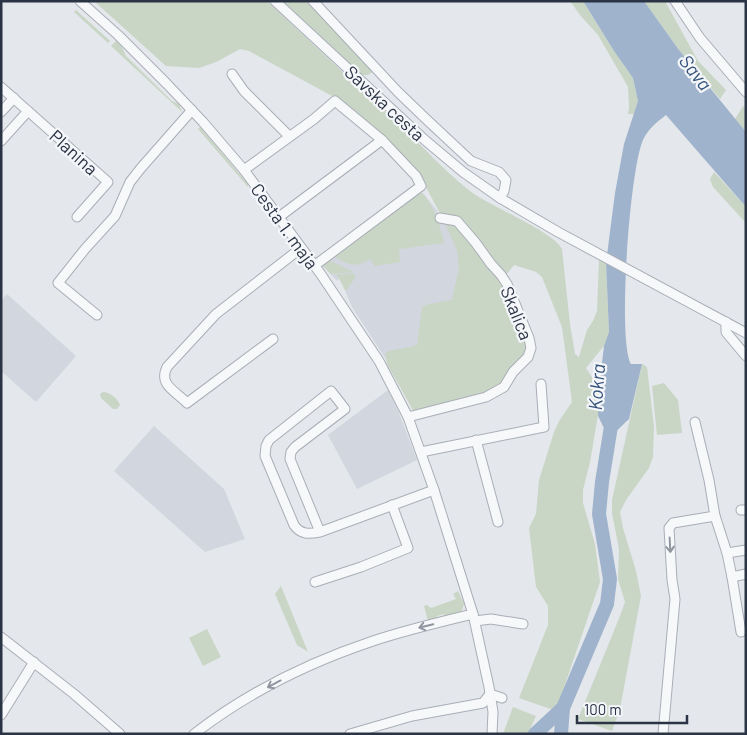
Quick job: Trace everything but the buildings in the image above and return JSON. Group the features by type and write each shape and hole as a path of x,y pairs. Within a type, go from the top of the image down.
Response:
{"street":[{"name":"Cesta 1. maja","path":"80,1 118,35 192,110 244,170 314,266 379,362 408,417 434,490 474,617 490,694 494,724 492,734"},
{"name":"Savska cesta","path":"275,1 426,141 463,172 500,198 558,232 746,333"},
{"name":"Savska cesta","path":"313,1 398,92 471,161 499,172 506,180 504,191 500,198"},
{"path":"675,1 700,38 746,92"},
{"path":"232,74 244,90 289,136"},
{"name":"Planina","path":"1,87 108,182 77,217"},
{"path":"1,112 14,98"},
{"path":"244,170 314,119 335,101 382,140 416,176 422,186 314,266"},
{"path":"97,315 58,283 120,209 130,182 192,110"},
{"path":"1,141 28,111"},
{"path":"279,217 382,140"},
{"name":"Skalica","path":"408,417 497,393 504,387 513,372 528,357 531,348 517,308 501,275 490,264 457,221 440,218"},
{"path":"272,339 187,403 166,383 164,374 167,367 216,314 301,248"},
{"path":"726,322 726,332 746,356"},
{"path":"421,452 544,427 541,384"},
{"path":"320,532 290,459 291,452 295,447 345,409 331,391 269,440 266,446 265,456 298,531 308,534 320,532 434,490"},
{"path":"695,422 709,480 715,516 727,553 741,630"},
{"path":"476,440 498,522"},
{"path":"315,582 361,567 408,548 392,505"},
{"path":"664,734 675,599 669,528 673,523 715,516"},
{"path":"727,553 746,550"},
{"path":"732,577 746,574"},
{"path":"194,734 246,699 322,661 375,640 474,617 523,624"},
{"path":"1,637 74,694 120,734"},
{"path":"1,715 34,662"},
{"path":"350,734 412,716 483,704 490,694 502,698"}],"shaded area":[{"path":"423,193 442,217 487,261 402,384 352,307 343,283 339,278 337,281 322,265"},
{"path":"7,294 76,356 36,402 1,371 1,301"},
{"path":"388,390 417,460 357,489 328,435"},
{"path":"154,426 224,489 245,539 205,552 114,471"}],"green space":[{"path":"94,1 267,1 470,191 557,242 562,249 570,324 575,354 579,357 587,330 597,311 599,260 606,263 609,332 607,342 586,368 599,388 599,409 583,490 583,503 595,544 600,582 556,711 519,698 548,625 548,606 536,587 529,528 536,514 539,480 554,432 572,402 562,327 542,277 536,272 514,265 503,279 527,342 524,358 512,365 505,381 496,391 414,412 387,364 385,353 417,345 422,307 428,304 452,300 459,267 457,250 422,180 334,97 249,51 240,49 216,62 199,68 166,66"},
{"path":"282,1 310,1 375,70 368,75 361,75"},
{"path":"570,1 583,1 633,78 638,101 635,114 628,114 628,87 598,35"},
{"path":"644,1 665,1 698,61 726,90 720,99 679,50"},
{"path":"76,10 110,41 108,43 74,12"},
{"path":"116,41 122,47 126,56 172,101 179,104 182,112 111,46"},
{"path":"743,106 746,109 746,132 735,119"},
{"path":"200,127 248,184 248,187 198,129"},
{"path":"714,172 746,207 746,223 713,187 710,179"},
{"path":"420,192 433,208 444,243 399,249 400,262 375,266 370,259 356,265 334,256"},
{"path":"326,261 331,261 353,272 331,274 322,265"},
{"path":"354,273 355,278 346,291 336,275"},
{"path":"642,364 647,367 654,427 653,457 649,468 626,500 620,512 641,596 620,709 612,731 578,719 625,602 618,579 619,549 612,513 612,500"},
{"path":"664,383 678,400 682,433 657,435 652,386"},
{"path":"103,392 117,400 120,405 117,409 113,409 101,398 100,394"},
{"path":"281,586 308,652 297,645 275,594"},
{"path":"458,591 464,604 461,613 445,617 444,614 437,616 437,619 428,621 424,606 427,605 431,608 456,599 453,594"},
{"path":"207,629 221,657 203,666 189,638"},
{"path":"513,707 536,716 528,734 503,734"}],"water":[{"name":"Sava","path":"583,1 644,1 679,50 746,132 746,207 666,115 650,129 643,140 634,183 625,290 627,349 631,364 642,364 629,419 609,438 598,416 604,346 609,332 606,263 615,193 624,144 638,101 633,78"}],"waterway":[{"name":"Kokra","path":"561,734 563,708 607,604 610,579 599,514 612,420"},
{"name":"Kokra","path":"535,734 563,708"}]}
